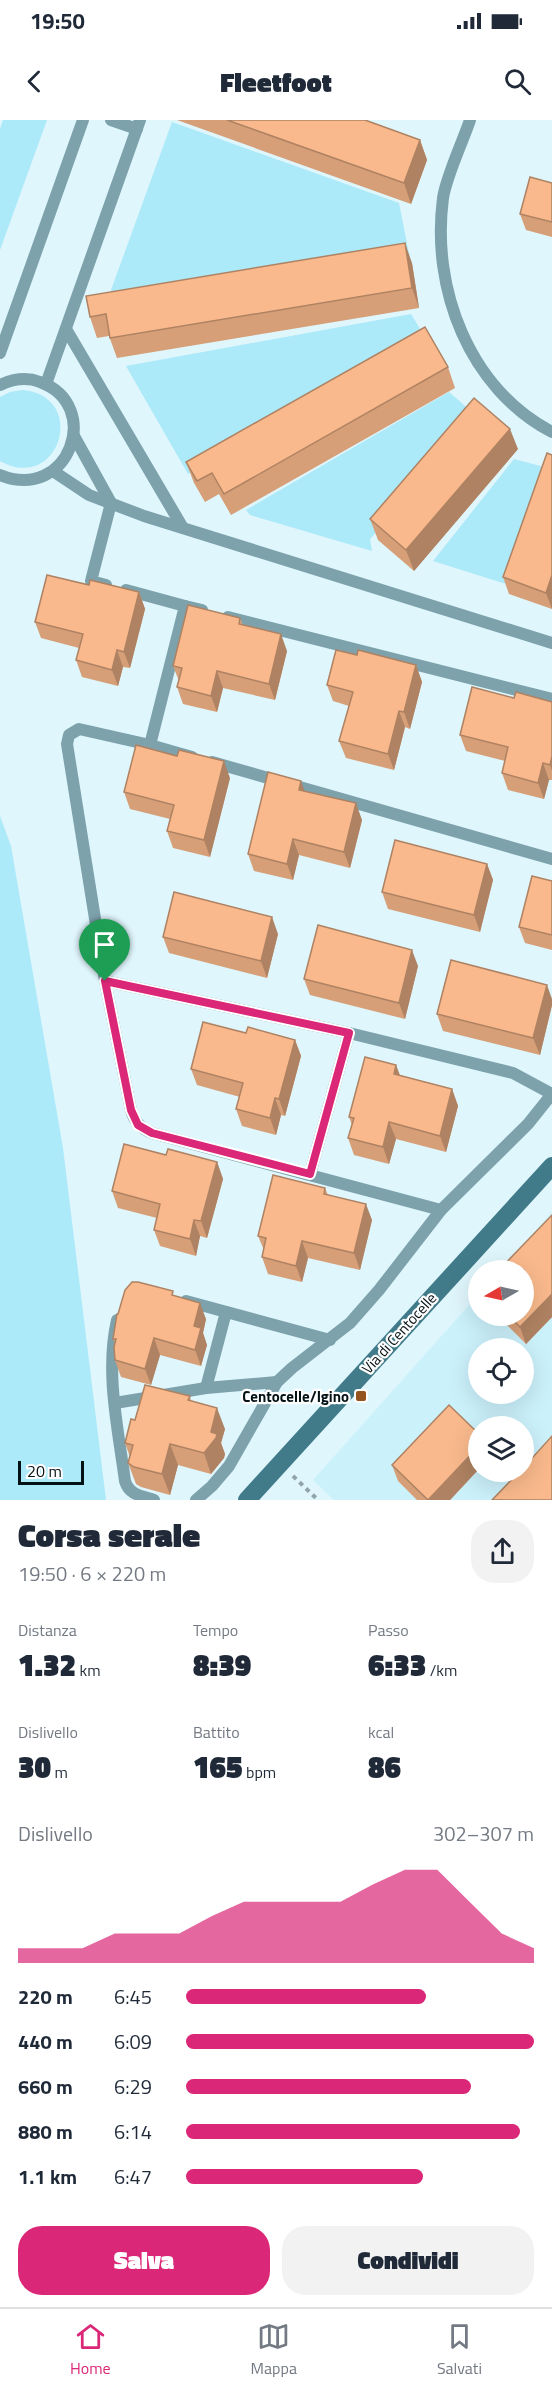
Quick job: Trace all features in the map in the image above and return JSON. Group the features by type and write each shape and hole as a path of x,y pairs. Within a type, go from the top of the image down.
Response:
{"street":[{"name":"Via di Centocelle","path":"247,1500 552,1166"}],"lane":[{"path":"0,353 83,120"},
{"path":"46,384 139,124 111,120"},
{"path":"470,120 443,196 441,235 449,292 456,319 473,358 502,395 531,421 552,432"},
{"path":"66,329 183,528"},
{"path":"0,385 21,379 46,384 68,406 74,426 74,436 67,456 53,471 43,477 21,481 0,475"},
{"path":"74,436 111,503 92,581 552,699"},
{"path":"53,471 75,488 183,528 552,643"},
{"path":"150,745 185,606"},
{"path":"441,1210 152,1133 138,1125 131,1110 105,981 67,744 69,735 79,729 150,745 552,859"},
{"path":"105,981 349,1033 513,1073 552,1094 528,1124 441,1210 350,1323 277,1382 229,1466 196,1500"},
{"path":"310,1174 349,1033"},
{"path":"168,1296 330,1340"},
{"path":"120,1310 111,1351 126,1486 134,1493 154,1500"},
{"path":"206,1388 226,1312"},
{"path":"115,1403 206,1388 277,1382"}],"path":[{"path":"280,1464 318,1500"}],"shaded area":[{"path":"3,120 47,120 0,250 0,129"},
{"path":"172,122 399,203 410,259 115,305 111,290"},
{"path":"411,314 425,337 188,474 126,366"},
{"path":"23,390 43,396 56,409 60,424 58,440 51,455 38,465 21,468 0,461 0,397 10,392"},
{"path":"449,392 479,418 370,539 372,551 250,515 246,510"},
{"path":"514,459 548,468 506,584 433,561"},
{"path":"0,816 11,846 63,1148 106,1500 0,1500"},
{"path":"552,1212 552,1500 334,1500 313,1480 468,1306 468,1326 534,1326 534,1260 509,1260"}],"building":[{"path":"227,120 365,120 420,140 404,183"},
{"path":"530,177 552,183 552,222 520,214"},
{"path":"405,243 412,288 110,338 106,314 90,317 86,296"},
{"path":"425,327 448,367 224,494 212,473 197,481 186,462"},
{"path":"474,398 510,429 406,550 370,519"},
{"path":"547,453 552,455 552,575 546,593 503,577"},
{"path":"47,575 89,585 90,580 139,592 124,652 117,650 112,670 76,660 83,634 35,622"},
{"path":"188,605 240,618 239,624 281,634 269,684 217,671 211,696 177,687 182,668 173,666"},
{"path":"336,650 357,655 358,650 416,665 404,712 399,711 388,754 339,741 353,692 327,685"},
{"path":"472,687 514,698 516,692 552,702 552,756 550,765 543,763 538,783 502,773 508,747 460,735"},
{"path":"136,745 177,756 179,750 224,761 204,840 167,831 174,805 124,792"},
{"path":"268,772 301,781 299,790 356,803 344,852 293,839 287,864 248,854"},
{"path":"395,840 487,864 474,915 382,892"},
{"path":"532,876 552,881 552,935 519,927"},
{"path":"174,892 272,917 261,961 163,937"},
{"path":"318,925 412,950 399,1003 304,979"},
{"path":"451,960 547,985 533,1038 437,1014"},
{"path":"203,1022 246,1033 248,1027 295,1040 279,1099 275,1098 270,1118 236,1109 243,1083 191,1069"},
{"path":"365,1057 396,1065 394,1074 452,1089 440,1136 389,1122 383,1147 348,1138 354,1118 349,1117"},
{"path":"124,1144 166,1155 168,1149 217,1162 201,1221 194,1220 190,1239 154,1230 160,1204 112,1191"},
{"path":"273,1175 325,1188 324,1194 366,1204 354,1253 302,1241 296,1266 262,1257 266,1238 258,1236"},
{"path":"552,1215 552,1294 534,1313 534,1260 509,1260"},
{"path":"132,1282 173,1291 172,1295 200,1303 194,1326 201,1328 195,1350 154,1338 145,1369 115,1360 116,1339 113,1339 117,1314 125,1290"},
{"path":"145,1385 190,1396 188,1400 217,1408 211,1432 217,1434 216,1438 204,1453 170,1444 162,1474 134,1467 128,1463 133,1445 125,1443 131,1419 135,1420"},
{"path":"449,1405 468,1423 468,1458 428,1500 392,1465"},
{"path":"552,1436 552,1500 492,1500 509,1482 534,1482 534,1456"}],"place":[{"name":"Centocelle/Igino","path":"361,1396"}],"route":[{"path":"105,981 349,1033 310,1174 148,1132 138,1125 132,1115 105,981"}]}
